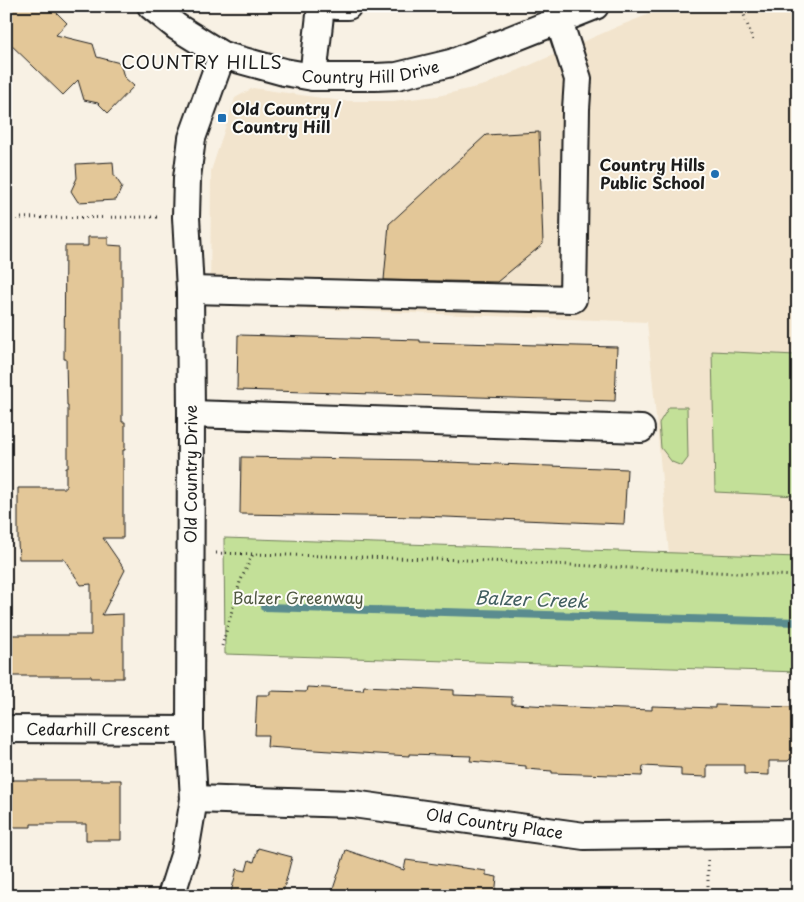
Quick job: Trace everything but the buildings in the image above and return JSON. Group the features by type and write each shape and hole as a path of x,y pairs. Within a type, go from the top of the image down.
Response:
{"street":[{"name":"Country Hill Drive","path":"151,6 177,26 222,55 284,72 313,77 397,76 450,63 595,6"},
{"path":"313,77 321,6"},
{"path":"336,6 348,6"},
{"path":"190,290 574,299 578,78 559,21"},
{"name":"Old Country Drive","path":"171,896 185,852 194,799 190,730 191,414 190,290 186,217 187,178 192,138 222,55"},
{"path":"191,414 641,429"},
{"name":"Cedarhill Crescent","path":"6,728 190,730"},
{"name":"Old Country Place","path":"194,799 353,804 584,836 798,833"}],"path":[{"path":"741,6 753,41"},
{"path":"6,218 186,217"},
{"path":"190,553 468,560 798,576"},
{"path":"222,646 240,582 253,554"},
{"path":"708,896 709,833"}],"shaded area":[{"path":"670,6 798,6 798,557 669,554 647,322 210,305 211,171 235,98 253,88 342,101 392,101 438,96 485,85 619,26"}],"green space":[{"path":"712,351 796,355 798,357 798,496 715,492"},
{"path":"669,407 687,407 688,458 682,466 672,462 661,448 659,423"},
{"name":"Balzer Greenway","path":"224,538 798,557 798,672 225,654"}],"waterway":[{"name":"Balzer Creek","path":"264,607 798,622"}],"place":[{"name":"Old Country / Country Hill","path":"222,118"},
{"name":"Country Hills Public School","path":"715,174"}],"district":[{"name":"COUNTRY HILLS","path":"202,63"}]}
